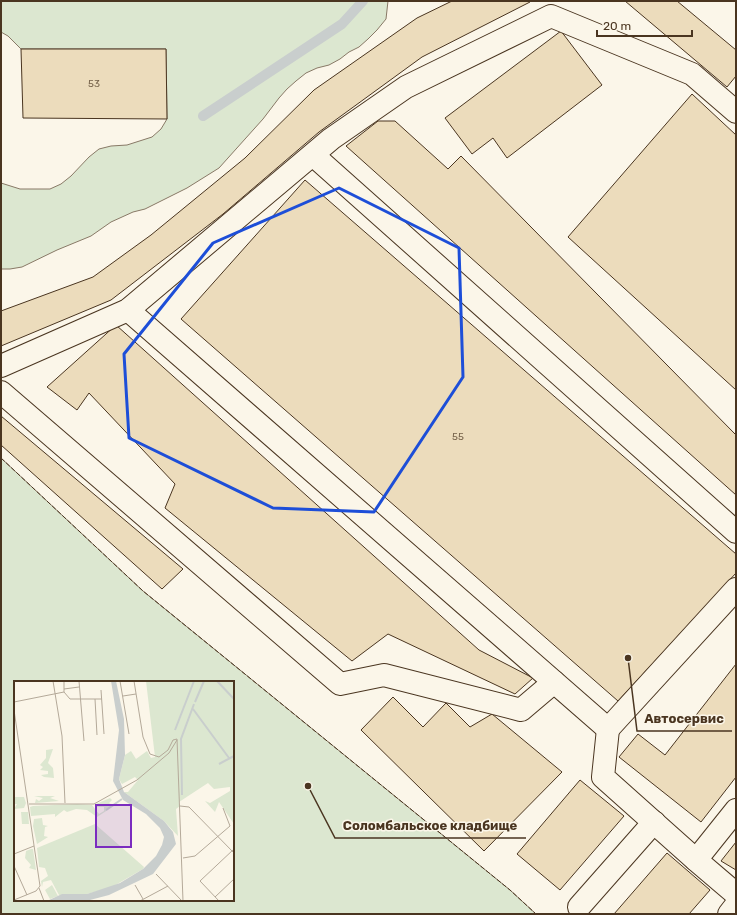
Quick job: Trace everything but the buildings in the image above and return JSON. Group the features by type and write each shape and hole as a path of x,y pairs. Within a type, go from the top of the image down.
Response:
{"lane":[{"path":"1,366 128,310 331,140 406,87 551,16 692,74 736,112"},
{"path":"313,155 736,532"},
{"path":"128,310 608,729"},
{"path":"1,392 340,684 384,675 520,710 554,682"},
{"path":"736,589 608,729 603,777 736,894"},
{"path":"696,860 736,810"},
{"path":"579,907 654,822"},
{"path":"729,914 736,905"}],"highlighted area":[{"path":"339,188 459,248 463,377 374,512 273,508 129,438 124,354 213,243"}],"green space":[{"path":"1,1 388,1 386,19 368,39 359,47 340,59 329,65 306,73 296,81 279,98 263,119 219,168 187,188 145,209 133,212 111,222 91,236 22,267 1,269 1,183 20,189 50,189 61,184 71,176 99,149 111,146 127,145 152,137 161,129 167,119 166,49 21,49 8,36 1,32"},
{"path":"1,458 143,591 510,890 536,914 1,914"}],"waterway":[{"path":"203,116 342,24 363,1"}],"fence":[{"path":"1,458 143,591 510,890 536,914"}],"place":[{"name":"Автосервис","path":"628,658"},
{"name":"Соломбальское кладбище","path":"308,786"}]}
